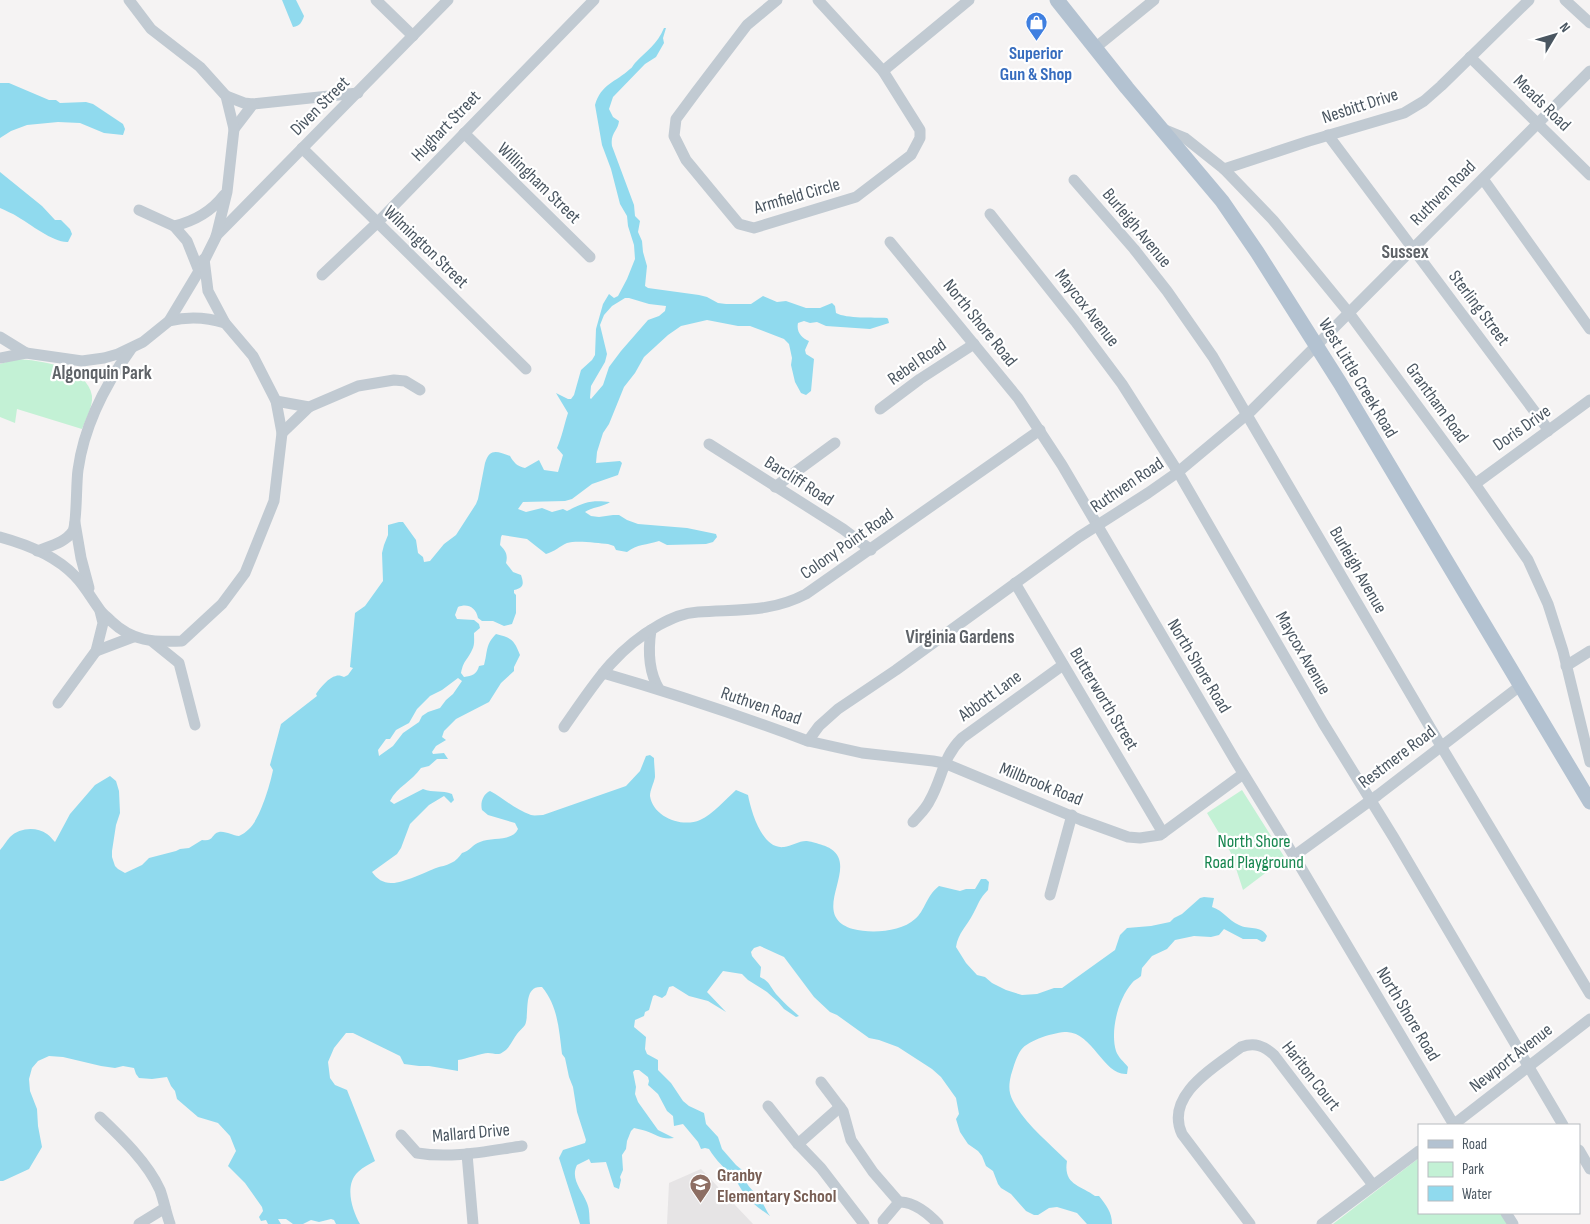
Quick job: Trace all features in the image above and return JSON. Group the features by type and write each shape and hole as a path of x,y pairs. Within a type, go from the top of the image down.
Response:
{"main road":[{"name":"West Little Creek Road","path":"1057,0 1222,201 1257,252 1316,346 1590,802"}],"street":[{"path":"0,358 26,353 82,361 104,358 143,342 169,321 199,271 216,236 227,192 234,128 226,96 200,66 151,28 129,0"},
{"path":"376,0 413,36"},
{"name":"Diven Street","path":"216,236 448,0"},
{"name":"Hughart Street","path":"322,275 376,223 594,0"},
{"name":"Armfield Circle","path":"777,0 748,25 676,119 674,136 686,160 739,224 754,228 856,197 911,155 920,138 920,130 883,71 818,0"},
{"path":"883,71 969,0"},
{"path":"1095,48 1154,0"},
{"name":"Nesbitt Drive","path":"1224,169 1404,112 1424,101 1529,0"},
{"path":"1565,0 1590,24"},
{"name":"Meads Road","path":"1470,57 1590,175"},
{"name":"Ruthven Road","path":"603,673 659,689 808,741 819,726 838,708 896,670 1015,583 1178,472 1247,415 1590,71"},
{"path":"226,96 244,103 253,104 358,92"},
{"path":"234,128 253,104"},
{"name":"Grantham Road","path":"1161,128 1184,138 1224,169 1273,220 1349,313 1475,484 1528,560 1548,604 1563,651 1590,762"},
{"name":"Willingham Street","path":"464,133 590,257"},
{"name":"Sterling Street","path":"1328,135 1548,431"},
{"name":"Wilmington Street","path":"302,148 526,370"},
{"path":"1483,179 1590,329"},
{"name":"Burleigh Avenue","path":"1074,180 1134,249 1167,291 1213,357 1441,746 1590,994"},
{"path":"174,226 198,218 209,211 227,192"},
{"path":"140,210 174,226 187,242 199,271"},
{"name":"Maycox Avenue","path":"990,214 1075,321 1122,384 1178,472 1323,723 1394,838 1562,1124"},
{"name":"North Shore Road","path":"890,242 1018,398 1040,430 1243,774 1453,1124"},
{"path":"195,725 179,663 180,646 182,641 222,604 244,573 274,501 282,433 276,401 253,356 225,323 208,291 204,259"},
{"path":"169,321 190,317 225,323"},
{"path":"0,337 26,353"},
{"name":"Rebel Road","path":"880,409 920,379 974,344"},
{"path":"58,703 96,651 102,623 100,611 86,582 75,522 78,468 88,430 96,409 110,381 132,348"},
{"path":"282,433 309,407 358,386 394,380 405,381 420,390"},
{"name":"Doris Drive","path":"1475,484 1590,400"},
{"path":"276,401 309,407"},
{"name":"Colony Point Road","path":"564,728 614,658 627,646 651,630 673,617 687,614 760,609 789,602 814,589 871,550 996,459 1040,430"},
{"path":"775,487 835,443"},
{"name":"Barcliff Road","path":"709,444 843,529 871,550"},
{"path":"36,550 62,542 73,530 75,522"},
{"path":"0,537 36,550 65,567 92,596"},
{"name":"Butterworth Street","path":"1015,583 1163,833"},
{"path":"100,611 119,628 133,637 153,642 182,641"},
{"path":"651,630 649,656 653,677 659,689"},
{"path":"96,651 133,637"},
{"path":"153,642 179,663"},
{"path":"1566,666 1590,651"},
{"name":"Abbott Lane","path":"913,822 932,798 944,763 954,746 962,738 1063,665"},
{"name":"Restmere Road","path":"1294,856 1378,795 1520,686"},
{"name":"Millbrook Road","path":"808,741 862,753 934,760 1072,816 1128,837 1140,838 1163,833 1243,774"},
{"path":"1050,895 1072,816"},
{"name":"Newport Avenue","path":"1455,1124 1590,1019"},
{"name":"Hariton Court","path":"1250,1224 1182,1134 1178,1123 1180,1106 1190,1089 1234,1052 1247,1044 1259,1045 1274,1055 1373,1185"},
{"path":"821,1082 840,1107 851,1140 873,1172 899,1202 912,1205 938,1224"},
{"path":"768,1106 798,1144 821,1168 864,1224"},
{"path":"798,1144 840,1107"},
{"path":"100,1117 122,1137 146,1167 160,1190 170,1224"},
{"name":"Mallard Drive","path":"402,1135 417,1153 432,1156 467,1154 522,1146"},
{"path":"1322,1224 1418,1152"},
{"path":"1580,1152 1590,1169"},
{"path":"467,1154 473,1224"},
{"path":"883,1223 899,1202"},
{"path":"139,1224 165,1208"}],"shaded area":[{"name":"Granby Elementary School","path":"701,1169 753,1224 667,1224 669,1183"}],"green space":[{"name":"Algonquin Park","path":"16,359 37,361 62,367 82,378 89,386 92,400 82,429 17,409 15,423 0,417 0,364"},
{"name":"North Shore Road Playground","path":"1242,790 1285,858 1243,890 1231,853 1207,813"},
{"path":"1418,1159 1418,1214 1502,1214 1508,1224 1333,1224"}],"water":[{"path":"282,0 296,0 304,16 299,25 293,27"},
{"path":"664,28 666,28 663,38 664,43 656,57 645,64 613,97 609,109 613,117 619,121 612,138 612,146 634,205 635,216 640,221 638,232 642,241 647,266 645,286 699,295 718,303 726,304 751,304 763,296 777,302 786,301 806,308 820,308 832,303 835,306 836,313 841,315 887,318 889,323 870,329 826,326 817,322 810,323 804,321 798,323 800,334 809,341 805,350 806,354 814,359 811,391 806,395 801,393 795,382 789,344 784,339 750,326 738,326 707,320 681,326 644,357 624,387 609,424 603,433 597,452 596,463 620,461 622,463 618,475 592,484 572,499 565,501 523,502 518,509 526,512 542,508 552,512 563,509 567,511 588,502 610,502 585,512 591,516 599,517 619,515 638,524 687,528 716,534 717,537 713,542 706,544 667,545 659,541 638,546 627,552 616,550 614,546 608,544 571,542 546,554 527,539 502,535 500,545 506,553 506,563 513,572 521,575 523,581 521,587 514,590 516,595 516,613 512,624 504,626 493,621 482,621 478,618 475,611 468,606 458,607 455,615 457,619 474,620 479,624 480,628 474,633 473,648 462,668 461,673 464,677 474,674 479,666 484,665 488,645 496,634 514,642 518,650 520,655 514,671 501,683 489,702 456,719 444,731 442,737 446,740 436,746 432,752 433,754 444,753 448,759 437,759 429,766 421,768 393,796 390,801 394,804 423,789 452,794 454,800 451,803 444,796 429,805 410,824 397,854 372,872 378,879 385,882 401,882 453,862 462,853 478,843 511,836 518,829 515,823 488,815 482,810 483,799 490,791 525,813 543,815 626,786 640,771 646,756 650,755 654,758 655,777 650,796 652,803 662,815 669,819 685,823 700,820 714,811 736,790 748,795 759,828 764,836 776,846 784,847 808,841 831,849 838,857 840,868 833,903 834,913 840,922 853,929 860,931 885,931 902,927 918,916 931,894 939,886 960,891 975,889 981,879 986,879 989,882 988,890 961,934 956,947 966,963 977,975 985,977 1006,990 1022,995 1037,994 1054,988 1062,988 1115,950 1120,935 1127,928 1170,922 1200,898 1214,898 1212,907 1239,925 1261,930 1267,936 1265,941 1243,939 1224,929 1219,935 1211,937 1194,936 1175,940 1167,949 1152,956 1142,968 1141,976 1127,990 1116,1016 1114,1043 1117,1053 1128,1067 1127,1074 1119,1073 1112,1068 1084,1039 1076,1034 1067,1032 1042,1037 1024,1046 1011,1075 1009,1085 1011,1098 1018,1109 1037,1133 1067,1161 1066,1169 1070,1180 1095,1196 1099,1196 1110,1212 1112,1224 1087,1224 1077,1213 1057,1207 1049,1208 1038,1215 1026,1211 1011,1194 1001,1188 993,1171 986,1166 982,1156 968,1144 960,1132 956,1119 959,1114 956,1098 941,1077 898,1047 869,1038 830,1012 814,997 784,957 760,946 754,948 751,952 761,967 760,977 768,982 779,997 799,1016 796,1017 784,1009 767,992 742,974 723,971 707,992 726,1012 708,1001 689,996 673,986 669,987 666,995 662,998 653,996 649,1010 645,1012 644,1016 635,1020 634,1027 646,1037 645,1049 647,1054 658,1060 658,1070 671,1083 683,1101 704,1113 706,1124 718,1137 722,1149 742,1170 747,1183 770,1216 749,1199 735,1179 709,1149 701,1149 698,1142 683,1124 674,1126 673,1116 667,1111 658,1094 648,1085 648,1077 639,1070 635,1070 633,1072 636,1087 635,1094 638,1102 658,1130 674,1138 663,1138 634,1128 631,1131 626,1149 622,1155 623,1170 619,1189 614,1187 606,1162 591,1163 589,1159 577,1165 575,1170 576,1180 588,1206 590,1224 580,1224 559,1158 563,1150 585,1143 586,1140 577,1112 573,1087 565,1058 562,1054 555,1010 542,987 536,988 529,996 525,1025 505,1051 499,1054 485,1053 458,1060 458,1071 404,1064 400,1056 353,1033 346,1033 334,1048 328,1062 330,1078 335,1085 347,1090 375,1161 358,1172 351,1184 352,1205 360,1224 336,1224 331,1219 319,1222 311,1220 303,1224 293,1224 286,1219 278,1219 281,1224 268,1224 266,1220 261,1221 259,1217 263,1211 262,1207 245,1183 228,1166 236,1151 230,1136 218,1123 198,1117 177,1099 167,1077 139,1078 134,1068 101,1066 63,1057 49,1056 38,1061 32,1068 29,1079 30,1091 37,1109 42,1147 29,1169 0,1181 0,850 14,834 28,829 43,831 55,842 70,814 95,785 110,776 116,781 119,791 120,813 116,825 112,857 115,866 125,873 142,865 149,858 189,848 202,840 211,839 219,832 239,836 244,833 257,818 267,793 273,770 270,765 281,724 317,696 316,694 322,686 333,677 344,677 353,668 350,667 355,613 365,606 383,581 382,553 388,535 388,525 403,522 416,540 418,553 423,557 424,562 430,561 444,544 456,535 476,504 485,463 489,455 498,452 510,456 516,464 525,468 539,460 544,470 558,472 563,455 557,448 568,413 556,393 568,399 571,399 574,395 581,370 595,355 596,329 603,304 609,294 614,298 618,296 635,259 634,245 627,216 620,204 611,169 602,145 595,105 601,92 631,69","holes":["625,298 666,306 665,311 659,316 648,320 621,351 609,367 603,385 591,399 591,386 605,362 607,354 600,325 604,315 612,306","458,678 462,681 440,708 422,716 419,722 403,733 393,746 379,756 378,750 386,739 390,739 396,730 409,723 417,709 430,696"]},
{"path":"0,83 9,83 60,103 86,102 93,104 123,124 125,129 123,135 104,133 80,123 58,122 27,125 11,131 0,138"},
{"path":"0,172 42,206 55,220 61,220 70,229 72,234 68,242 56,240 0,208"}],"place":[{"name":"Superior Gun & Shop","path":"1036,42"},
{"name":"Granby Elementary School","path":"701,1204"}],"district":[{"name":"Sussex","path":"1405,252"},
{"name":"Algonquin Park","path":"102,373"},
{"name":"Virginia Gardens","path":"960,637"}]}
